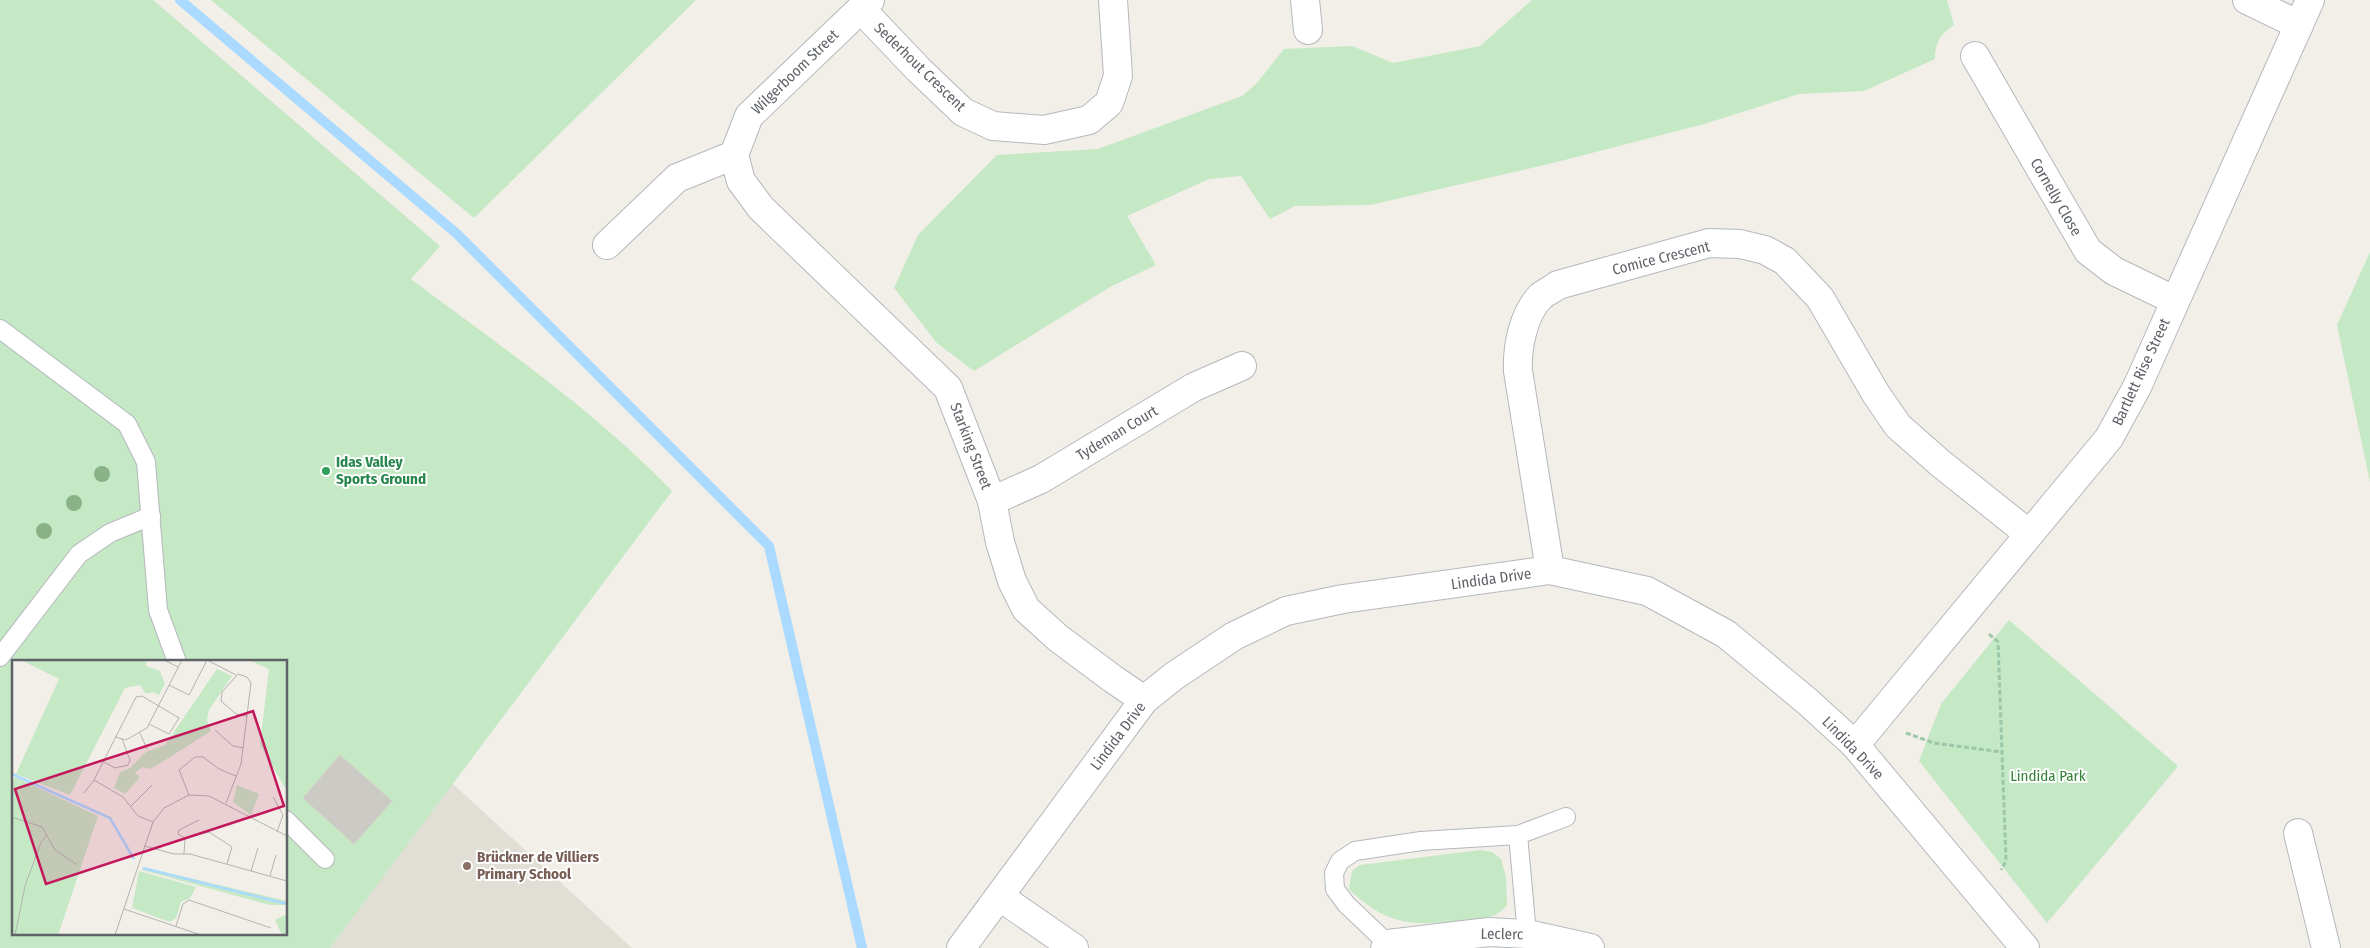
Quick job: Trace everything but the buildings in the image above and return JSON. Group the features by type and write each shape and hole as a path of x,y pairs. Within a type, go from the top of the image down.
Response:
{"street":[{"name":"Sederhout Crescent","path":"866,4 918,69 963,112 993,126 1044,130 1089,120 1109,103 1118,76 1113,0"},
{"path":"1305,0 1308,30"},
{"path":"2247,0 2299,25"},
{"name":"Bartlett Rise Street","path":"1855,745 2109,438 2137,386 2310,0"},
{"name":"Wilgerboom Street","path":"734,155 748,116 866,4"},
{"name":"Cornelly Close","path":"1975,56 2088,251 2114,271 2174,300"},
{"path":"608,245 677,178 734,155"},
{"name":"Starking Street","path":"734,155 741,181 761,208 948,388 992,501 1000,542 1012,581 1026,609 1058,638 1144,700"},
{"name":"Comice Crescent","path":"1550,570 1518,371 1517,356 1531,310 1542,296 1558,285 1709,243 1740,244 1765,250 1785,261 1820,298 1876,394 1898,426 1940,463 2029,534"},
{"name":"Tydeman Court","path":"992,501 1041,479 1194,387 1242,366"},
{"name":"Lindida Drive","path":"961,948 1144,700 1174,676 1234,636 1286,611 1343,599 1550,570 1647,591 1726,634 1808,702 1855,745 2025,948"},
{"path":"2298,833 2326,948"},
{"path":"1000,897 1074,948"},
{"name":"Leclerc","path":"1387,946 1490,932 1527,934 1583,944 1590,948"}],"lane":[{"path":"0,329 128,424 146,462 158,610 176,660"},
{"path":"0,658 79,554 110,533 150,516"},
{"path":"1387,946 1346,904 1335,888 1334,873 1340,862 1355,851 1421,841 1518,835 1566,817"},
{"path":"288,822 325,859"},
{"path":"1518,835 1527,934"}],"path":[{"path":"1966,610 1998,642 2006,861 1982,897"},
{"path":"1875,721 1934,743 2002,752"}],"shaded area":[{"name":"Brückner de Villiers Primary School","path":"452,783 632,948 330,948"}],"green space":[{"name":"Idas Valley Sports Ground","path":"0,0 153,0 440,246 411,279 579,406 642,461 672,491 330,948 0,948"},
{"path":"211,0 696,0 474,218"},
{"path":"1532,0 1947,0 1954,25 1939,39 1935,59 1864,91 1799,94 1704,124 1553,163 1370,205 1295,206 1270,219 1241,176 1209,179 1127,216 1156,265 1110,287 974,371 937,343 894,288 918,235 997,155 1098,149 1242,96 1256,84 1284,49 1352,46 1393,63 1480,46"},
{"path":"2370,252 2370,482 2337,325"},
{"name":"Lindida Park","path":"2009,620 2178,766 2047,923 1919,761 1941,704"},
{"path":"1480,850 1492,852 1501,859 1506,877 1507,905 1493,916 1431,923 1403,921 1376,911 1349,889 1352,871 1360,865"}],"waterway":[{"path":"180,0 456,233 769,546 862,948"}],"place":[{"name":"Idas Valley Sports Ground","path":"326,471"},
{"name":"Brückner de Villiers Primary School","path":"467,866"}]}
